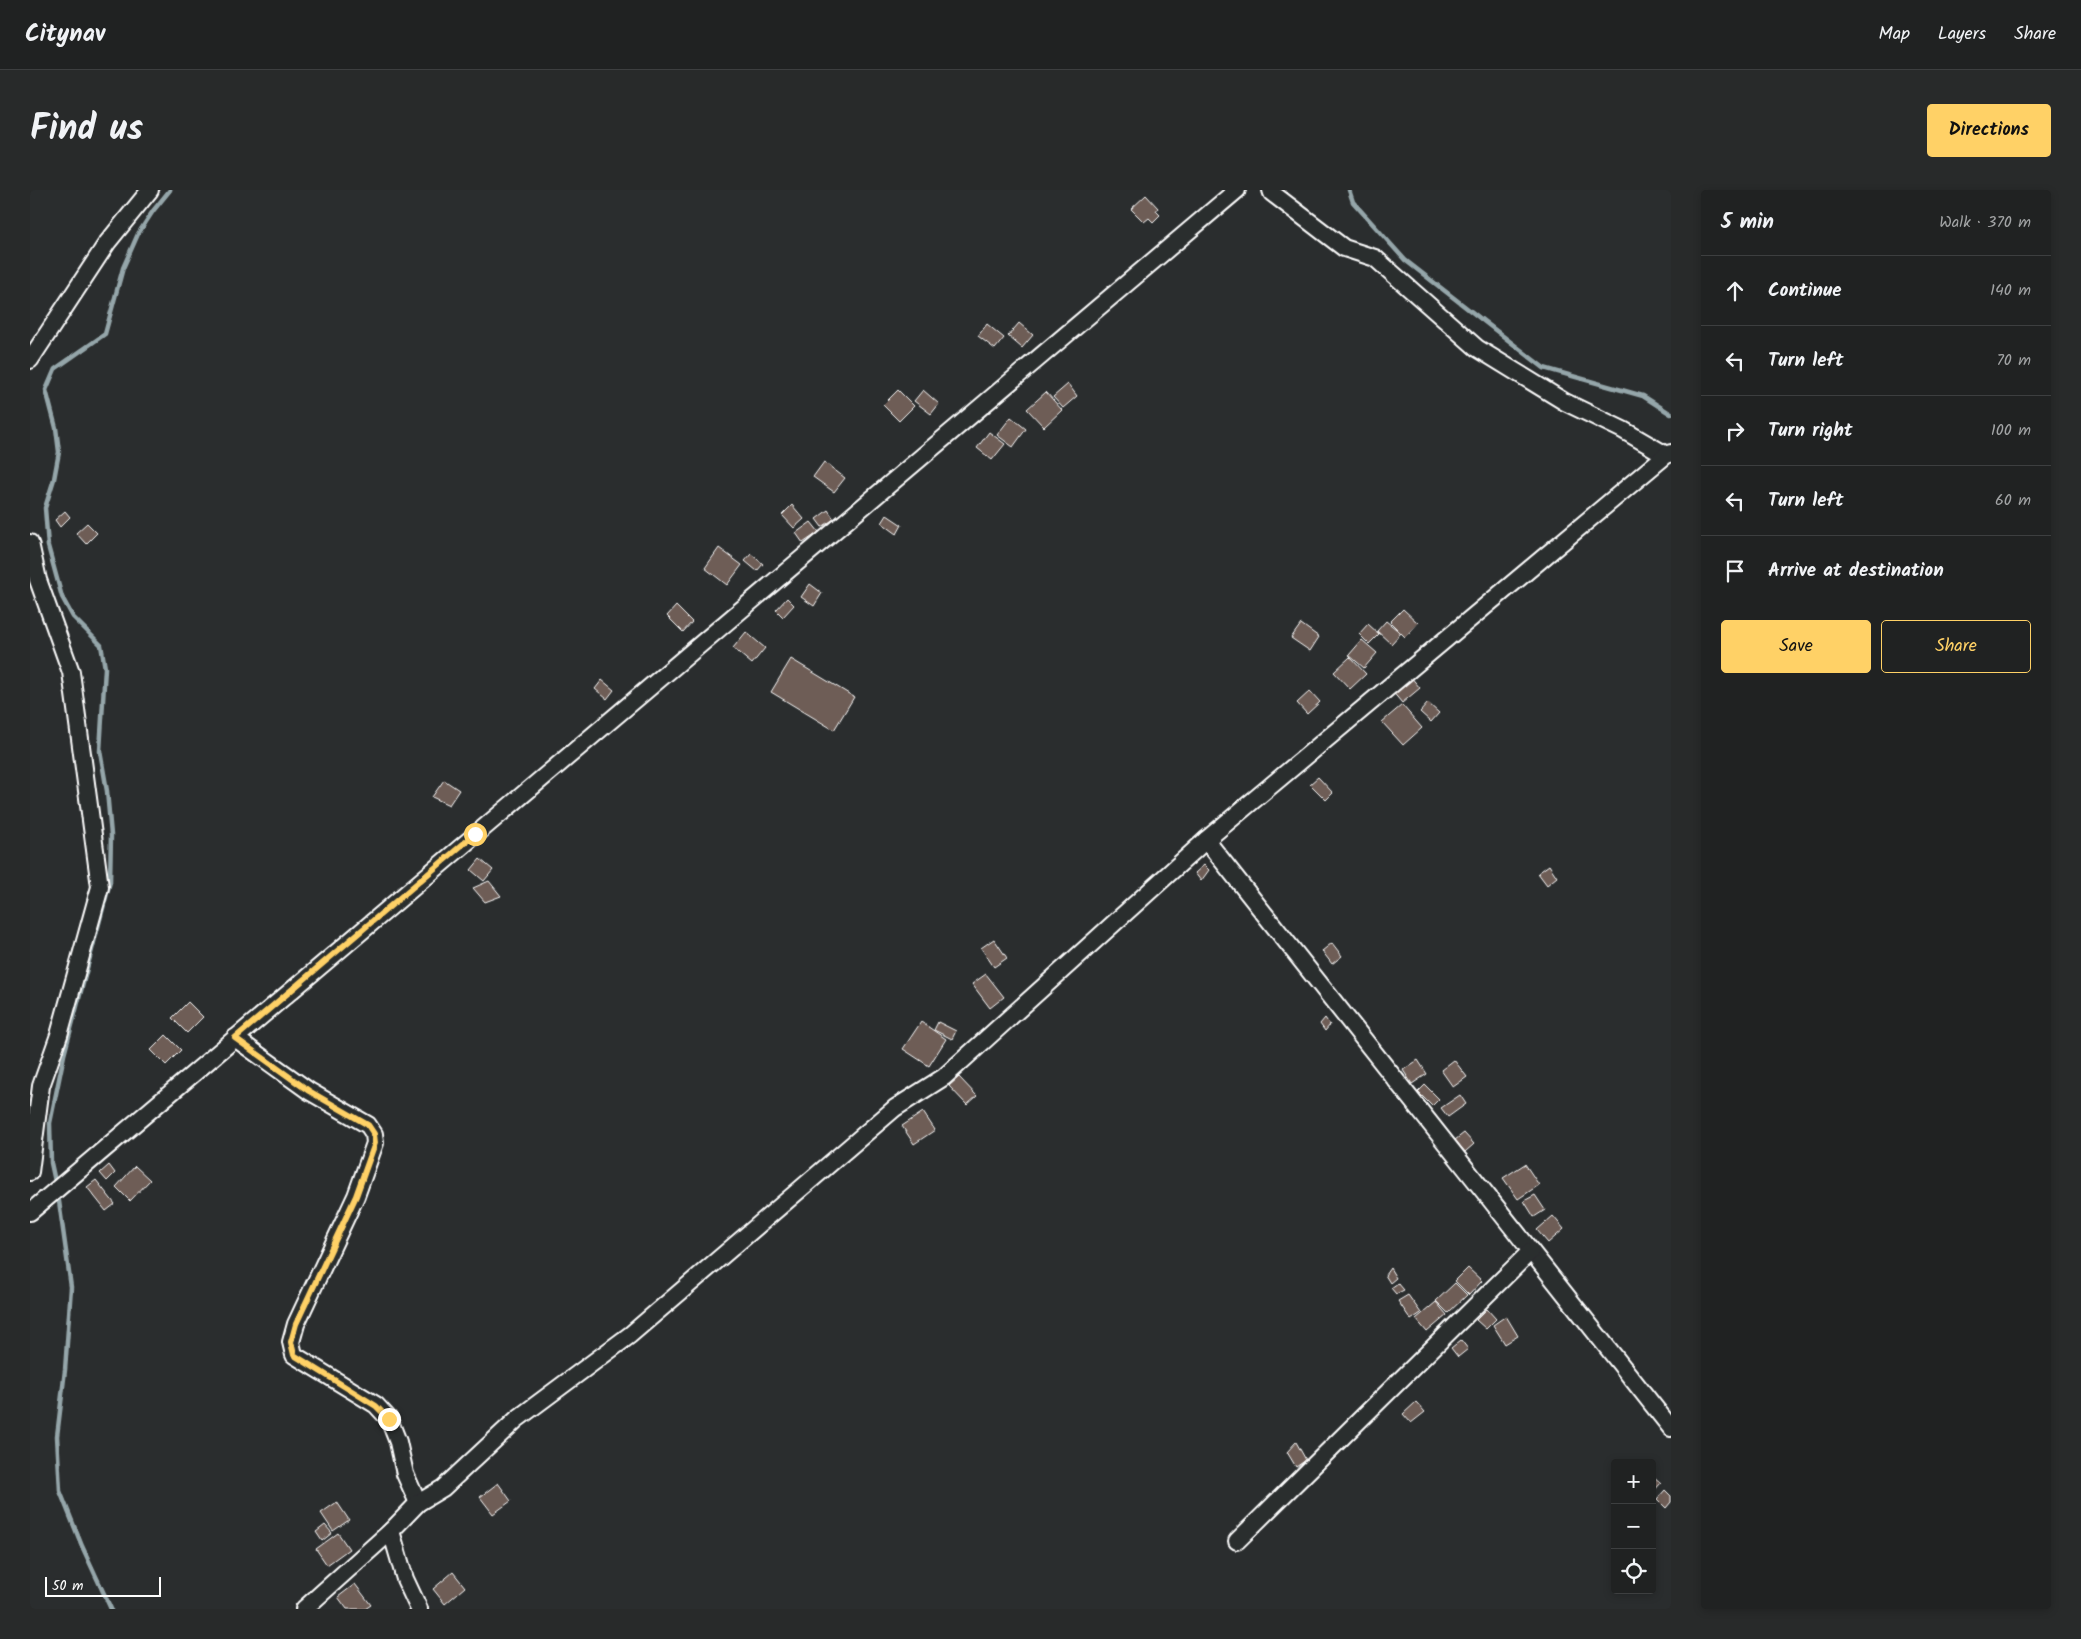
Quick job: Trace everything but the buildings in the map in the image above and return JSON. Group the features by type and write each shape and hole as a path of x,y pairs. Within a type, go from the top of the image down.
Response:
{"street":[{"path":"30,360 107,243 150,190"},
{"path":"30,1212 1237,190"},
{"path":"304,1609 391,1531 418,1504 443,1488 517,1419 630,1335 895,1108 944,1077 1206,840 1668,454 1565,402 1477,348 1375,258 1344,248 1272,193 1271,190"},
{"path":"30,543 38,580 71,672 100,887 59,1035 41,1086 30,1172"},
{"path":"1206,840 1671,1428"},
{"path":"235,1038 309,1091 368,1125 374,1134 375,1143 356,1196 296,1324 291,1342 294,1355 376,1406 389,1419 398,1442 405,1474 418,1504"},
{"path":"1237,1541 1531,1251"},
{"path":"391,1531 405,1579 419,1609"}],"waterway":[{"path":"56,1186 51,1163 50,1123 64,1055 110,882 111,835 107,791 100,751 105,668 101,645 73,617 62,597 48,546 45,508 54,479 59,452 56,428 46,390 55,369 105,334 123,268 138,234 170,190"},
{"path":"1349,190 1353,202 1405,260 1544,368 1643,396 1671,414"},
{"path":"58,1194 71,1287 65,1370 57,1436 60,1491 82,1546 111,1609"}],"route":[{"path":"389,1419 376,1406 294,1355 291,1342 296,1324 356,1196 375,1143 374,1134 368,1125 309,1091 235,1038 475,834"}]}
